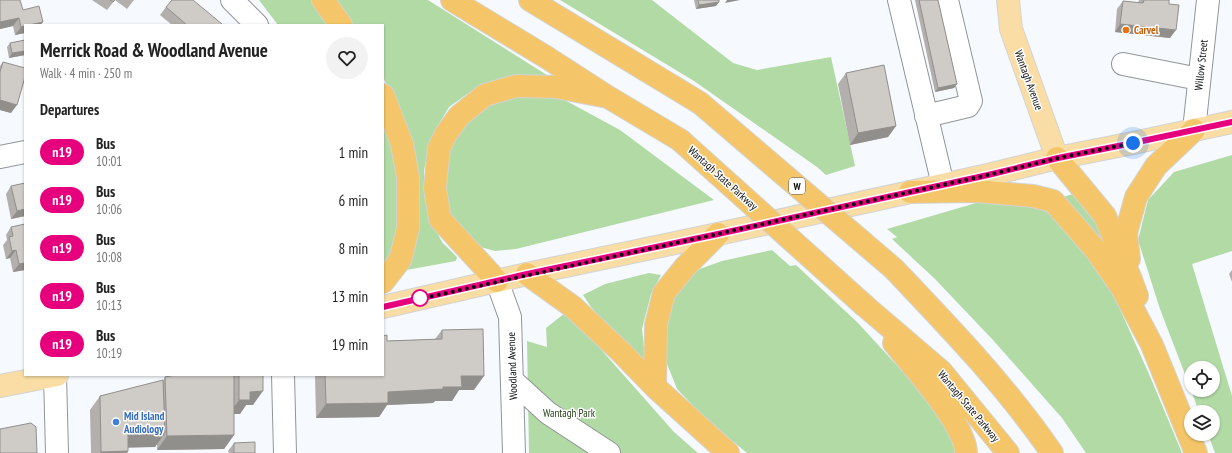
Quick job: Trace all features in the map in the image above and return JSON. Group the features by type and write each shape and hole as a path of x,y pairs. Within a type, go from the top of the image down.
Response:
{"highway":[{"path":"322,0 341,24"},
{"name":"Wantagh State Parkway","path":"452,0 680,140 865,306 941,370 1008,453"},
{"name":"W","path":"530,0 700,103 894,269 967,346 1035,428 1052,453"},
{"path":"497,281 440,219 435,188 439,148 446,134 459,116 485,95 516,86 556,87 608,97"},
{"path":"384,98 402,144 408,177 408,228 404,250 400,260 384,281"},
{"path":"1130,277 1126,233 1136,197 1156,166 1194,130"},
{"path":"1058,158 1105,216 1130,277 1152,345 1196,453"},
{"path":"910,192 976,191 1032,196 1053,201 1095,250 1122,288 1152,345"},
{"path":"655,387 656,324 664,293 684,267 718,234"},
{"path":"527,274 573,307 621,352 655,387 728,453"},
{"path":"865,306 951,415 966,446 966,453"},
{"path":"994,379 1056,453"}],"main road":[{"name":"Wantagh Avenue","path":"1008,0 1011,29 1058,158"},
{"path":"384,307 527,274 943,185 1058,158 1232,122"},
{"path":"0,386 51,376"}],"street":[{"path":"232,0 256,24"},
{"name":"Willow Street","path":"1194,130 1208,0"},
{"path":"925,11 939,67 971,101 968,106 926,116"},
{"path":"925,11 939,67 926,116 943,185"},
{"path":"1123,64 1200,78"},
{"path":"0,157 24,152"},
{"name":"Woodland Avenue","path":"497,281 510,317 514,453"},
{"path":"56,376 57,453"},
{"path":"283,376 285,453"},
{"path":"512,381 548,413 609,453"}],"green space":[{"path":"259,0 312,0 334,24 277,24"},
{"path":"333,0 428,0 550,77 477,87 449,107 433,134 424,170 424,194 429,217 442,242 457,257 456,261 401,271 399,110 384,79 384,24 352,24"},
{"path":"560,0 652,0 733,63 757,70 831,57 855,166 826,175 817,167 694,81"},
{"path":"528,91 561,98 620,130 714,200 516,249 495,251 473,245 452,223 444,198 450,140 490,98"},
{"path":"384,117 395,147 400,215 395,247 384,264"},
{"path":"1232,155 1232,251 1192,264 1232,396 1232,453 1215,453 1211,441 1220,441 1220,405 1196,405 1194,397 1220,397 1220,361 1184,361 1184,372 1160,309 1138,240 1148,200 1174,172"},
{"path":"1079,192 1109,245 1108,249 1060,198"},
{"path":"1012,201 1048,212 1087,244 1114,296 1182,453 1086,453 1062,418 992,339 935,279 892,239 897,237 887,229 976,203"},
{"path":"772,250 790,266 796,265 858,323 946,419 953,438 955,453 747,453 708,421 677,389 662,351 667,307 694,271 722,261"},
{"path":"649,273 661,275 651,294 642,329 645,357 641,361 636,358 591,307 583,295 605,284"},
{"name":"Wantagh Park","path":"565,313 582,328 674,432 698,453 529,453 527,341 547,347 546,328"}],"building":[{"path":"0,0 20,0 23,10 39,6 43,22 24,24 24,26 21,27 19,18 0,22"},
{"path":"172,0 193,0 222,24 186,24 166,7"},
{"path":"698,0 719,0 719,2 699,5"},
{"path":"919,0 938,0 957,84 938,88"},
{"path":"1144,0 1169,0 1169,4 1179,5 1176,30 1120,24 1123,1 1143,3"},
{"path":"24,40 24,51 12,53 10,43"},
{"path":"3,62 24,68 24,80 17,105 0,100 0,72"},
{"path":"884,65 896,126 858,133 846,73"},
{"path":"24,183 24,209 17,211 11,186"},
{"path":"24,224 24,263 19,264 16,250 12,251 9,237 13,236 11,227"},
{"path":"483,329 484,376 461,376 462,387 443,387 443,389 388,392 388,403 326,404 325,376 384,376 384,336 387,335 387,341 442,339 442,330"},
{"path":"234,376 234,435 167,436 165,377"},
{"path":"239,376 263,376 263,391 250,392 250,400 239,400"},
{"path":"163,380 165,433 128,434 128,451 101,452 100,396"},
{"path":"31,423 36,427 37,453 0,453 0,429"},
{"path":"255,442 255,453 234,453 234,443"}],"bus line":[{"name":"n19","path":"384,307 527,274 988,175 1058,158 1232,122"}],"place":[{"name":"Carvel","path":"1126,30"},
{"name":"Mid Island Audiology","path":"116,422"}],"route":[{"path":"420,298 419,299 527,274 718,234 988,175 1058,158 1133,143"}]}
